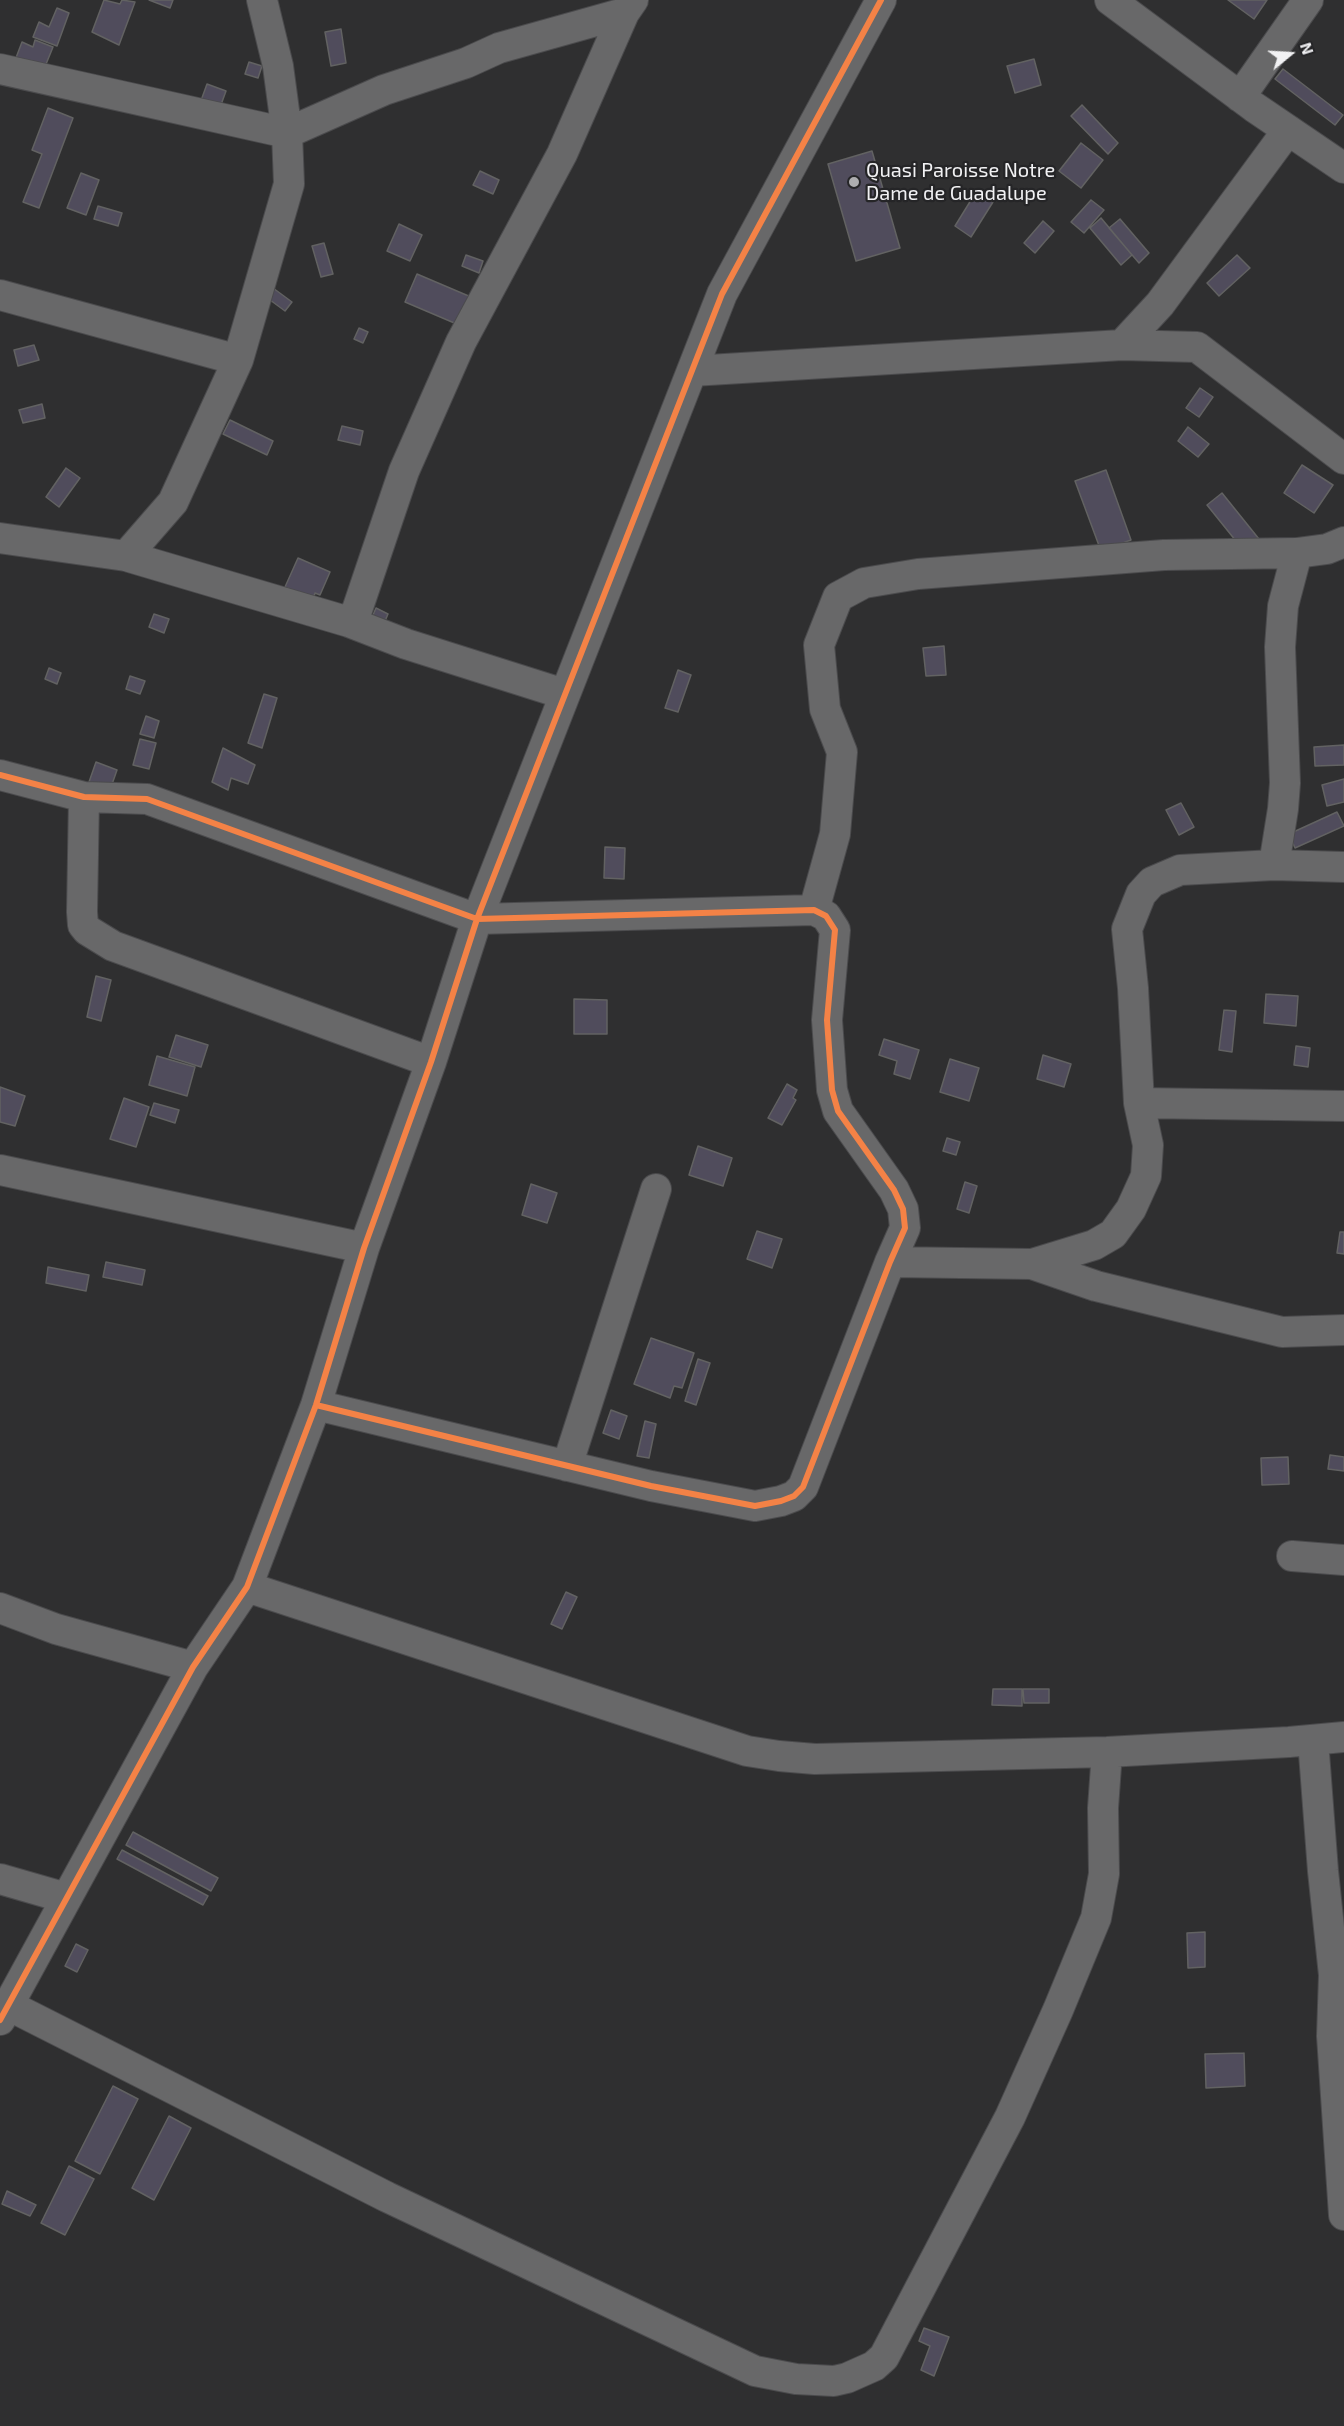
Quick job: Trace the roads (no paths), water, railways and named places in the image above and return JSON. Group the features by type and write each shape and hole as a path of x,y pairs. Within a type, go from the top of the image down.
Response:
{"street":[{"path":"126,556 173,502 238,360 290,184 287,133 278,66 262,0"},
{"path":"881,0 722,294 477,919 431,1062 364,1248 316,1405 247,1587 193,1667 4,2013 755,2371 796,2379 834,2381 847,2378 874,2366 884,2357 1010,2117 1096,1918 1104,1874 1103,1808 1107,1752"},
{"path":"1110,0 1240,97 1344,168"},
{"path":"1240,97 1308,0"},
{"path":"0,69 287,133 384,90 466,63 499,48 628,7"},
{"path":"349,622 357,610 404,471 457,353 562,154 628,7"},
{"path":"1122,345 1160,304 1288,130"},
{"path":"0,295 238,360"},
{"path":"692,371 1122,345 1197,347 1344,459"},
{"path":"0,538 126,556 349,622 406,644 564,694"},
{"path":"813,910 835,834 842,752 825,709 819,645 838,597 864,584 918,574 1164,555 1297,553 1327,549 1344,542"},
{"path":"1274,865 1284,809 1285,783 1280,647 1282,616 1297,553"},
{"path":"0,776 84,797 147,799 477,919 813,910 826,916 835,930 827,1020 832,1090 838,1111 894,1190 903,1209 905,1228 803,1487 794,1496 754,1506 651,1486 316,1405"},
{"path":"84,797 82,912 83,925 87,930 113,946 431,1062"},
{"path":"890,1262 1032,1264 1094,1245 1113,1234 1131,1209 1146,1176 1148,1145 1139,1102 1133,988 1127,929 1141,894 1152,882 1180,870 1274,865 1344,867"},
{"path":"1139,1102 1344,1106"},
{"path":"0,1170 364,1248"},
{"path":"567,1466 656,1189"},
{"path":"1032,1264 1096,1286 1282,1332 1344,1330"},
{"path":"1292,1556 1344,1560"},
{"path":"247,1587 747,1751 815,1759 1107,1752 1344,1737"},
{"path":"0,1608 56,1629 193,1667"},
{"path":"1313,1740 1323,1871 1339,1974 1332,2036 1344,2215"},
{"path":"0,1879 66,1898"}],"place":[{"name":"Quasi Paroisse Notre Dame de Guadalupe","path":"854,182"}]}
